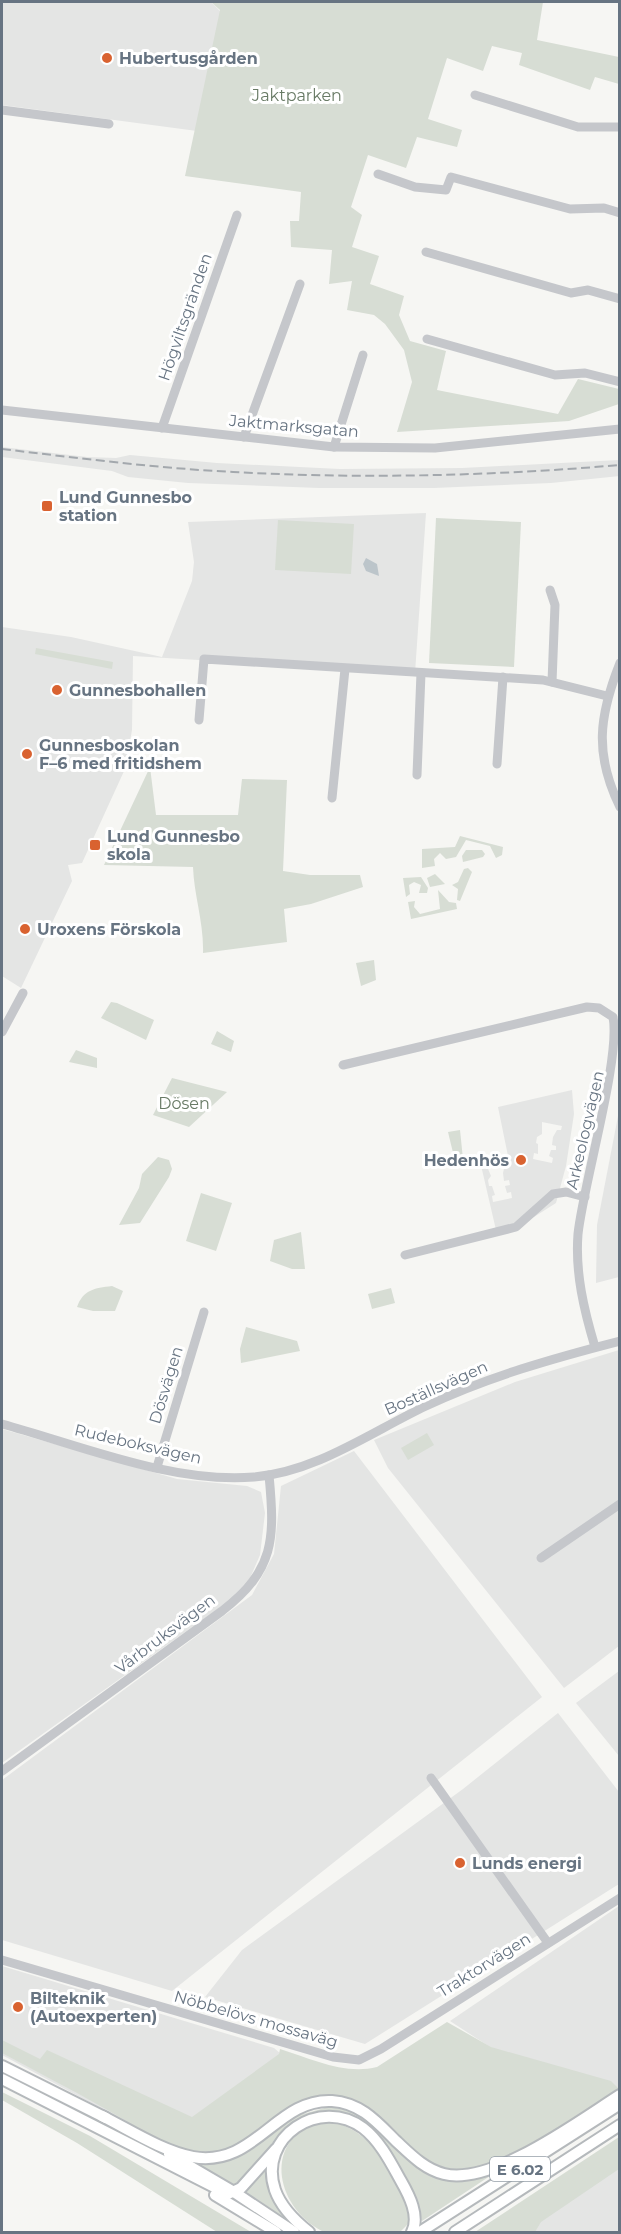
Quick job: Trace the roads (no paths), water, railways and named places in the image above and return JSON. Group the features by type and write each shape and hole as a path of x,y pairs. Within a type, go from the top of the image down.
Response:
{"main road":[{"path":"2,2066 178,2152 216,2159 227,2156 255,2142 281,2119 304,2107 331,2101 365,2111 407,2151 429,2168 445,2174 466,2175 485,2172 558,2134 620,2095"},
{"path":"2,2079 220,2192 234,2192 254,2176 296,2127 305,2122 334,2116 347,2119 364,2129 390,2162 406,2190 415,2214 412,2232"},
{"name":"E 6.02","path":"420,2232 620,2104"},
{"path":"102,2116 234,2192 294,2232"},
{"name":"E 6.02","path":"455,2232 620,2125"},
{"path":"276,2149 272,2177 274,2188 288,2212 309,2232"},
{"path":"151,2156 276,2232"}],"street":[{"path":"476,95 579,127 620,128"},
{"path":"2,110 109,124"},
{"path":"378,174 415,187 447,190 451,177 570,209 604,208 620,213"},
{"name":"Högviltsgränden","path":"162,428 237,215"},
{"path":"426,252 572,293 588,290 620,299"},
{"path":"244,437 300,284"},
{"path":"427,339 555,375 585,372 620,382"},
{"path":"334,447 363,355"},
{"name":"Jaktmarksgatan","path":"2,410 334,447 435,448 620,429"},
{"path":"550,590 555,605 552,682"},
{"path":"199,720 204,659 503,677 552,682 607,696"},
{"path":"620,663 607,696 601,730 608,783 620,807"},
{"path":"332,798 345,669"},
{"path":"417,775 422,673"},
{"path":"497,764 503,677"},
{"path":"2,1032 23,993"},
{"name":"Arkeologvägen","path":"343,1065 587,1007 607,1012 613,1017 618,1032 614,1072 605,1125 585,1197 578,1233 579,1278 595,1347"},
{"path":"405,1255 516,1227 553,1194 566,1192 585,1197"},
{"name":"Dösvägen","path":"157,1467 204,1312"},
{"name":"Boställsvägen","path":"269,1475 338,1451 425,1406 465,1389 620,1341"},
{"name":"Rudeboksvägen","path":"2,1424 157,1467 229,1477 269,1475"},
{"name":"Vårbruksvägen","path":"2,1771 213,1618 254,1583 264,1565 270,1541 272,1508 269,1475"},
{"path":"541,1558 620,1504"},
{"path":"431,1778 548,1943"},
{"name":"Traktorvägen","path":"366,2058 620,1898"},
{"name":"Nöbbelövs mossaväg","path":"2,1960 333,2057 352,2061 366,2058"}],"railway":[{"path":"2,449 175,468 281,474 426,475 523,472 620,465"}],"place":[{"name":"Hubertusgården","path":"107,58"},
{"name":"Lund Gunnesbo station","path":"47,506"},
{"name":"Gunnesbohallen","path":"57,690"},
{"name":"Gunnesboskolan F–6 med fritidshem","path":"27,754"},
{"name":"Lund Gunnesbo skola","path":"95,845"},
{"name":"Uroxens Förskola","path":"25,929"},
{"name":"Hedenhös","path":"521,1160"},
{"name":"Lunds energi","path":"460,1863"},
{"name":"Bilteknik (Autoexperten)","path":"18,2007"}],"park label":[{"name":"Jaktparken","path":"297,95"},
{"name":"Dösen","path":"184,1103"}]}
